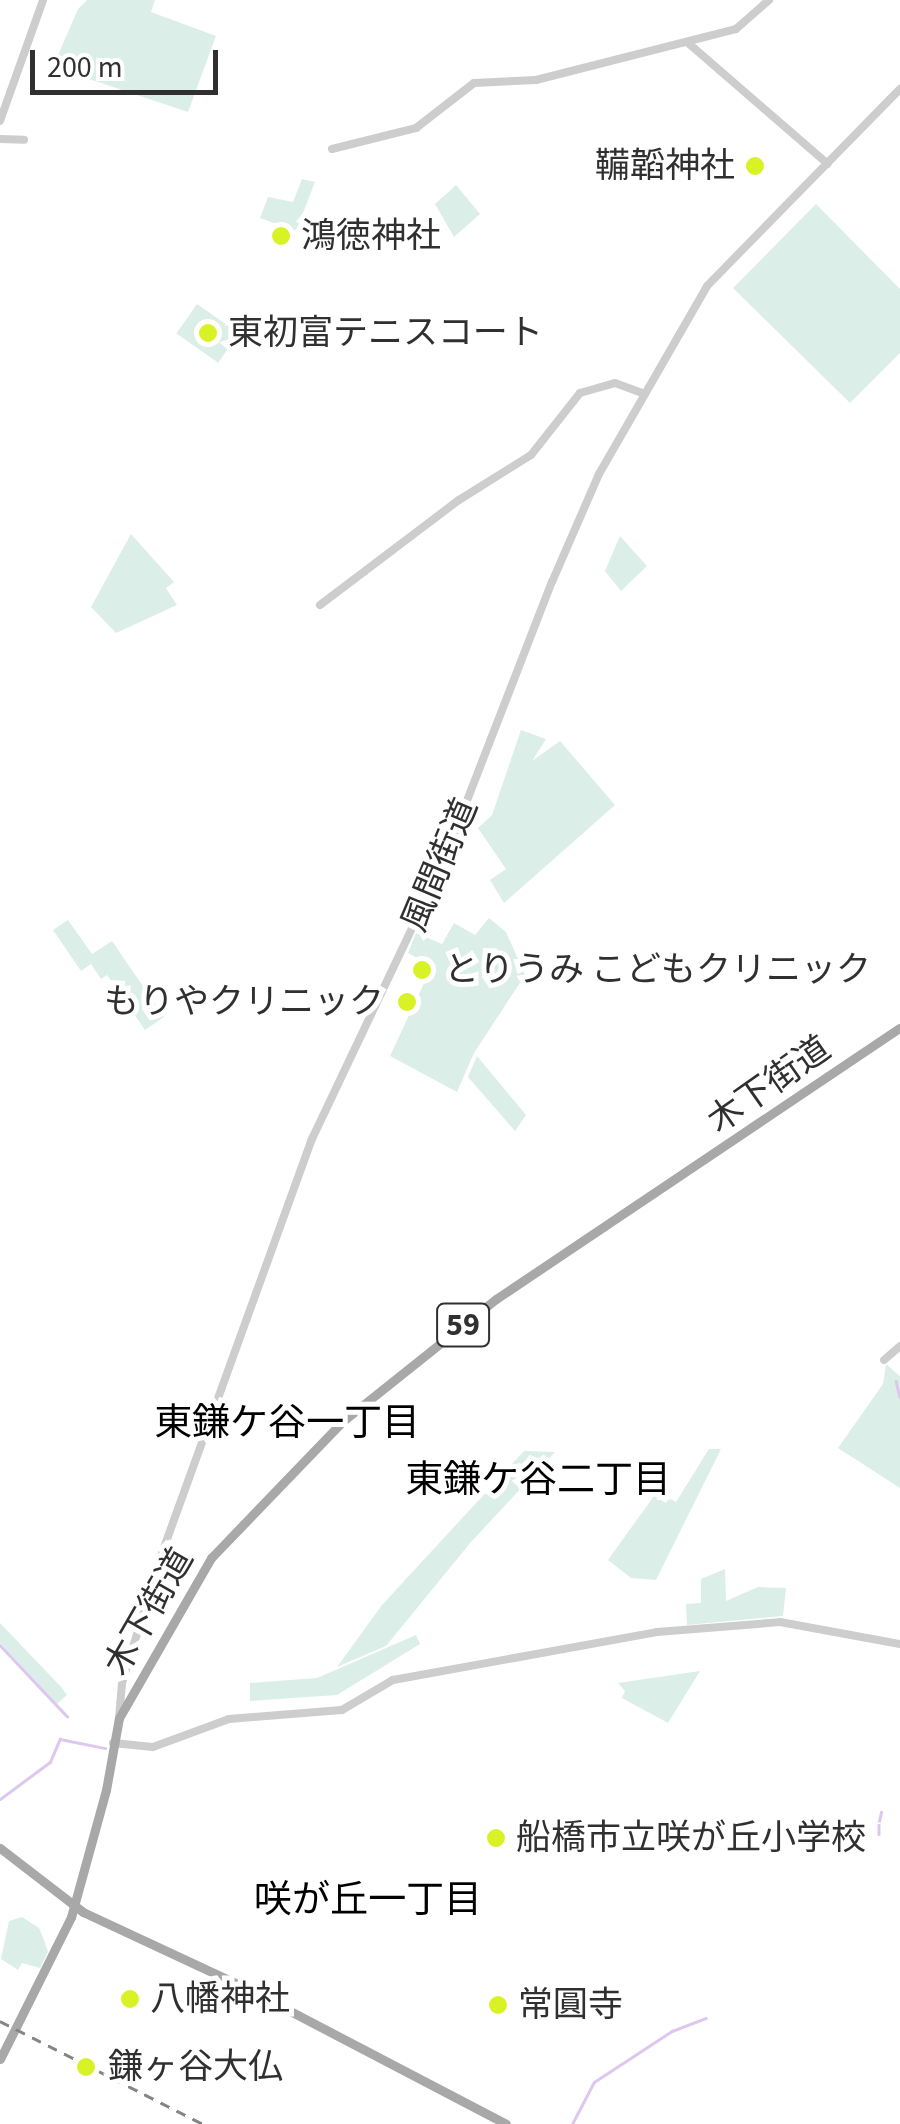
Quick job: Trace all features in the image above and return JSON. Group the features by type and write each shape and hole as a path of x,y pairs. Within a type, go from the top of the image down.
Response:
{"main road":[{"name":"木下街道","path":"0,2059 74,1906 119,1718 211,1558 343,1421 524,1279 718,1154 900,1028"},
{"path":"0,1848 74,1906 248,1989 506,2124"}],"street":[{"path":"0,121 43,0"},
{"path":"332,149 416,128 474,84 536,80 736,29 769,0"},
{"path":"688,42 828,164"},
{"name":"風間街道","path":"119,1718 122,1683 162,1553 312,1142 442,865 574,528 682,322 718,273 900,89"},
{"path":"0,139 24,140"},
{"path":"320,605 459,500 531,455 580,393 615,383 642,393"},
{"path":"884,1360 900,1346"},
{"path":"113,1743 153,1747 229,1719 342,1710 399,1679 658,1632 780,1622 900,1644"}],"shaded area":[{"path":"87,0 155,0 151,12 216,36 188,112 53,67 78,9"},
{"path":"302,179 315,182 296,231 260,218 268,197 293,202"},
{"path":"456,185 480,214 454,237 435,204"},
{"path":"816,204 900,289 900,353 850,403 733,288"},
{"name":"東初富テニスコート","path":"197,304 239,333 218,363 176,333"},
{"path":"131,534 174,582 166,588 177,605 116,633 91,607"},
{"path":"620,536 647,566 621,591 605,571"},
{"path":"521,730 546,739 532,761 560,741 615,805 504,903 490,880 506,869 478,828 492,815"},
{"path":"489,918 506,932 525,975 474,1053 457,1092 390,1056 432,966 408,953 416,933 442,944 454,923 475,935"},
{"path":"68,920 92,954 112,941 164,1017 145,1030 107,975 101,979 91,964 81,971 53,930"},
{"path":"477,1056 526,1115 515,1131 468,1077"},
{"path":"886,1364 900,1376 900,1488 838,1448 883,1384"},
{"path":"709,1449 721,1449 656,1580 631,1578 608,1560 654,1496 666,1503 669,1498 676,1502"},
{"path":"524,1451 555,1452 471,1542 386,1646 337,1667 382,1605"},
{"path":"725,1569 726,1601 758,1587 786,1588 783,1616 687,1625 686,1604 701,1603 701,1579"},
{"path":"0,1623 67,1695 57,1704 0,1643"},
{"path":"416,1635 420,1644 337,1695 250,1701 250,1683 317,1678"},
{"path":"700,1671 668,1723 622,1698 625,1691 618,1683"},
{"path":"22,1917 39,1928 44,1940 48,1952 40,1968 22,1963 18,1970 1,1959 9,1921"}],"waterway":[{"path":"896,1381 900,1397"},
{"path":"0,1645 67,1716"},
{"path":"0,1799 50,1762 60,1739 105,1748"},
{"path":"879,1821 881,1812"},
{"path":"879,1825 879,1834"},
{"path":"572,2124 594,2082 672,2031 706,2018"}],"railway":[{"path":"0,2021 203,2124"}],"place":[{"name":"鞴韜神社","path":"755,166"},
{"name":"鴻徳神社","path":"281,236"},
{"name":"東初富テニスコート","path":"208,333"},
{"name":"とりうみ こどもクリニック","path":"422,970"},
{"name":"もりやクリニック","path":"407,1002"},
{"name":"船橋市立咲が丘小学校","path":"496,1838"},
{"name":"八幡神社","path":"130,1999"},
{"name":"常圓寺","path":"498,2005"},
{"name":"鎌ヶ谷大仏","path":"86,2067"}],"district":[{"name":"東鎌ケ谷一丁目","path":"287,1424"},
{"name":"東鎌ケ谷二丁目","path":"538,1481"},
{"name":"咲が丘一丁目","path":"368,1901"}]}
